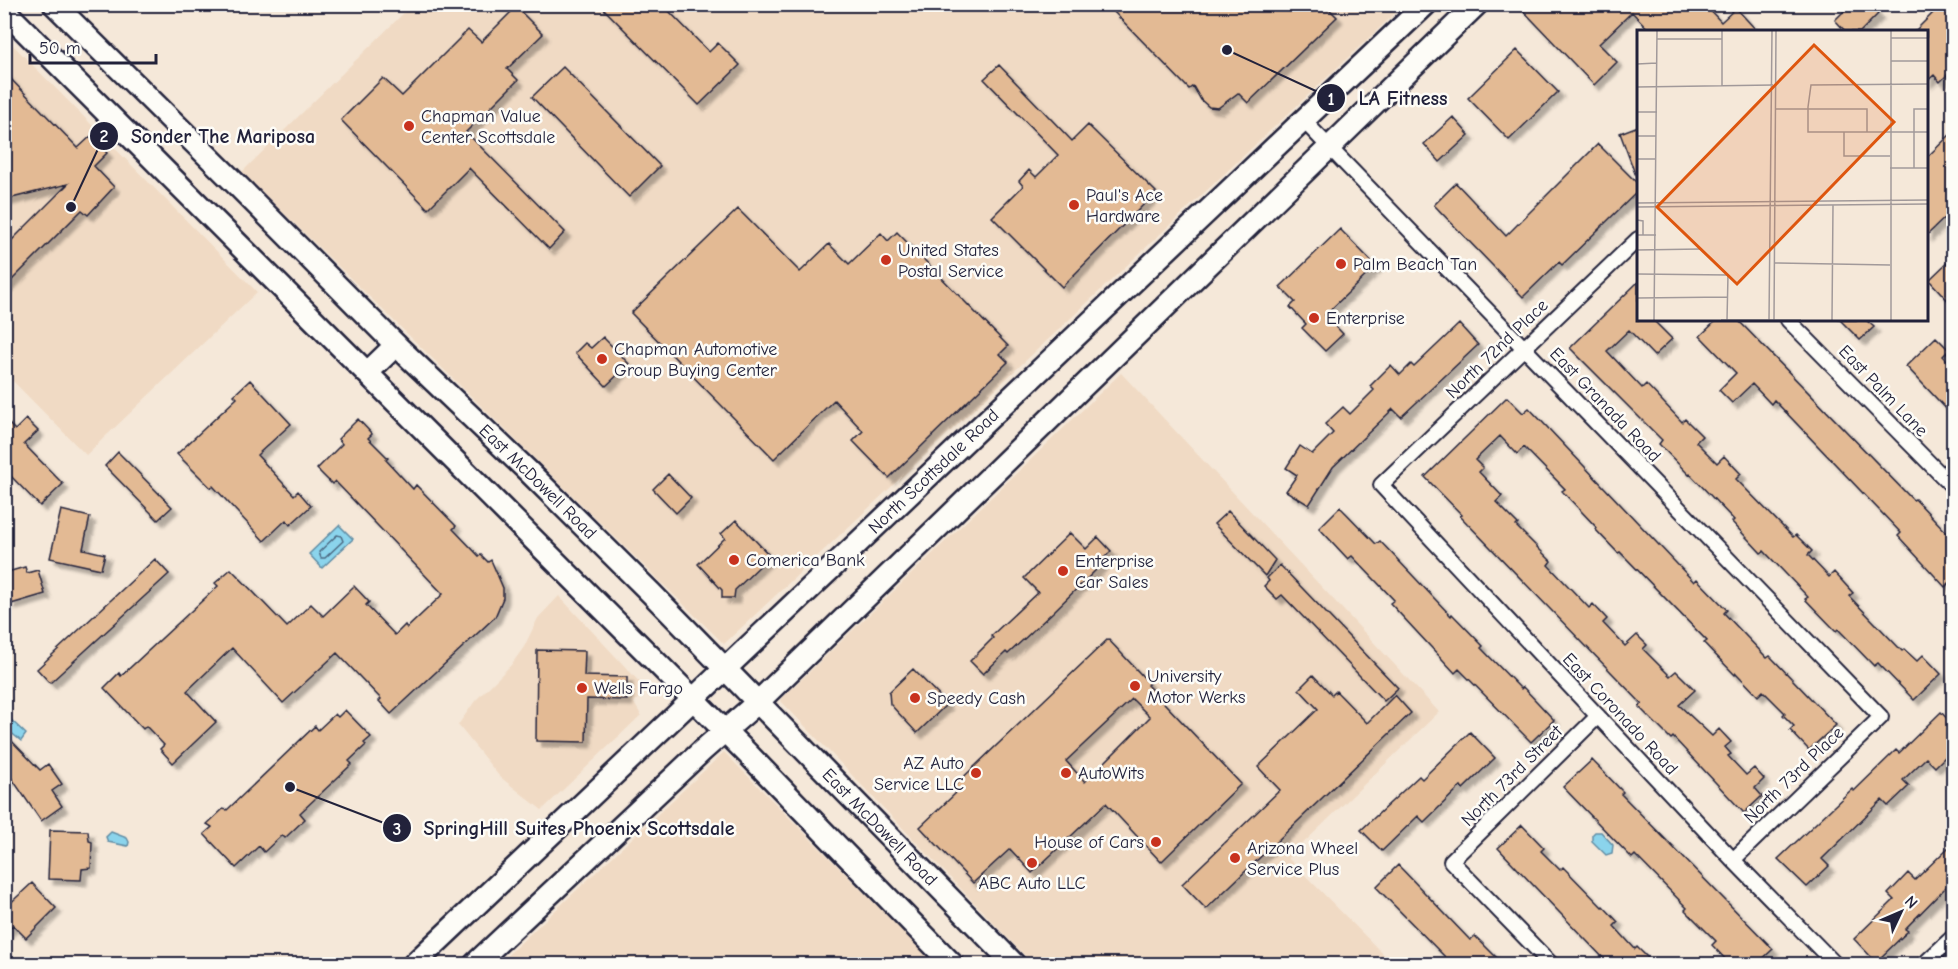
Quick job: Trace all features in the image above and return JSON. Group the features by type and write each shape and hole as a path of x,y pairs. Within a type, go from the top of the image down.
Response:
{"main road":[{"name":"East McDowell Road","path":"54,4 396,345 528,471 726,668 1014,964"},
{"name":"North Scottsdale Road","path":"414,964 1426,4"},
{"path":"475,964 758,702 1477,4"},
{"path":"4,10 725,732 952,964"},
{"path":"367,373 396,345"}],"street":[{"name":"East Granada Road","path":"1303,120 1881,717"},
{"name":"North 72nd Place","path":"1382,485 1637,240"},
{"name":"East Palm Lane","path":"1789,321 1953,488"},
{"name":"East Coronado Road","path":"1382,485 1733,860 1835,964"},
{"name":"North 73rd Street","path":"1551,964 1451,861 1598,716"},
{"name":"North 73rd Place","path":"1733,860 1881,717"},
{"path":"1924,964 1953,936"}],"shaded area":[{"path":"412,5 1404,5 724,644 242,172"},
{"path":"4,36 257,292 86,455 5,373"},
{"path":"1121,373 1439,712 1288,858 1393,964 1033,964 780,700"},
{"path":"559,596 646,689 634,703 641,715 542,810 499,776 458,725 475,701 511,665 524,647 538,618"},
{"path":"724,752 935,964 498,964"}],"water":[{"path":"339,525 353,539 322,568 309,554"},
{"path":"9,718 26,734 21,741 5,730 5,722"},
{"path":"111,832 127,838 128,846 108,842 106,837"},
{"path":"1595,832 1601,832 1613,845 1612,853 1606,855 1592,841 1592,835"}],"building":[{"path":"599,4 662,4 709,52 718,43 740,65 699,105"},
{"path":"1120,4 1324,4 1337,17 1248,103 1238,93 1218,108 1209,107 1201,100 1193,86 1189,89 1113,11"},
{"path":"1517,4 1704,4 1721,22 1736,8 1756,30 1649,30 1632,12 1599,44 1617,62 1594,85"},
{"path":"1851,4 1869,4 1878,14 1862,30 1844,30 1835,20"},
{"path":"1942,4 1953,4 1953,69 1940,82 1934,75 1928,80 1928,30 1916,30"},
{"name":"Chapman Value Center Scottsdale","path":"516,7 543,34 507,69 518,80 466,132 565,232 549,249 469,168 428,209 341,120 383,78 402,96 468,30 481,42"},
{"path":"1517,50 1558,92 1509,140 1468,98"},
{"name":"Paul's Ace Hardware","path":"999,65 1072,141 1088,125 1156,192 1062,287 992,217 1023,186 1019,181 1029,170 1036,177 1058,155 984,79"},
{"path":"563,67 660,166 629,197 532,97"},
{"path":"4,72 78,148 91,136 107,153 94,166 114,187 88,215 82,210 4,288 4,248 68,184 4,200"},
{"path":"1453,117 1469,135 1440,162 1424,144"},
{"path":"1637,126 1637,179 1620,133"},
{"path":"1953,132 1953,210 1928,234 1928,156"},
{"path":"1598,144 1637,183 1637,192 1562,265 1559,262 1523,297 1434,205 1456,183 1506,236"},
{"path":"738,209 800,272 829,244 849,264 881,233 888,241 897,232 1008,346 1000,354 1008,362 889,478 853,441 863,431 834,400 774,459 631,313"},
{"path":"1340,229 1376,266 1325,315 1343,334 1325,351 1302,328 1306,324 1290,307 1295,302 1280,287"},
{"path":"1953,257 1953,306 1929,280"},
{"path":"1637,283 1637,321 1654,321 1672,339 1654,356 1629,330 1607,351 1642,388 1646,384 1682,422 1685,419 1702,436 1696,442 1717,463 1724,456 1741,474 1736,479 1793,537 1796,535 1812,551 1808,555 1829,577 1834,572 1853,593 1849,596 1902,651 1904,649 1917,661 1923,655 1941,674 1914,700 1878,663 1874,666 1805,599 1808,597 1764,551 1761,553 1732,522 1734,520 1659,444 1662,440 1570,348"},
{"path":"1716,321 1739,321 1953,539 1953,579 1945,587 1898,536 1901,533 1774,400 1771,404 1752,384 1732,403 1719,390 1736,373 1700,336"},
{"path":"1841,321 1867,321 1874,327 1860,340"},
{"path":"1459,324 1478,345 1401,417 1393,409 1333,467 1309,505 1286,491 1297,475 1286,468 1300,446 1312,454 1333,433 1325,424 1343,407 1350,414 1374,390 1370,386 1391,365 1400,375 1411,364 1414,367"},
{"name":"Chapman Automotive Group Buying Center","path":"603,337 629,364 606,386 575,353 585,343 591,348"},
{"path":"1936,337 1949,350 1943,356 1953,366 1953,416 1906,366"},
{"path":"250,380 291,424 257,455 294,495 298,491 311,506 290,525 286,520 264,541 213,486 211,488 177,454 237,398 234,395"},
{"path":"1507,397 1523,413 1529,408 1694,582 1697,579 1727,610 1724,613 1767,658 1770,656 1836,725 1809,750 1790,730 1794,726 1783,715 1785,713 1763,691 1758,696 1736,673 1735,675 1704,643 1707,641 1596,530 1597,528 1562,491 1565,489 1524,447 1517,454 1500,436 1475,460 1483,468 1479,472 1502,496 1496,502 1551,561 1548,565 1589,608 1593,604 1607,619 1603,623 1625,646 1637,635 1647,645 1643,649 1670,676 1676,671 1695,690 1679,705 1712,736 1719,729 1731,742 1725,747 1731,754 1728,756 1746,775 1754,768 1764,779 1755,788 1762,796 1744,813 1673,737 1671,739 1639,707 1642,704 1425,477"},
{"path":"4,419 15,430 26,419 38,431 24,444 63,484 40,506 4,469"},
{"path":"358,419 372,434 368,438 413,489 416,485 456,526 453,529 479,556 481,555 488,562 491,560 503,588 503,598 495,617 391,714 379,701 381,699 337,653 283,703 232,648 187,691 216,722 173,763 160,749 164,745 146,726 143,729 104,688 119,673 121,676 218,586 215,583 231,569 287,627 311,604 323,616 354,586 369,602 366,605 395,635 405,625 407,628 443,594 335,481 332,484 317,469 342,444 338,439"},
{"path":"118,452 172,507 158,520 105,466"},
{"path":"668,474 691,498 676,513 653,489"},
{"path":"1340,507 1376,544 1380,541 1451,616 1452,614 1483,646 1481,648 1554,720 1531,742 1459,669 1455,673 1390,603 1394,600 1352,556 1348,559 1319,528"},
{"path":"61,510 90,517 83,549 105,554 101,569 50,558"},
{"path":"1228,511 1275,560 1265,576 1214,524"},
{"name":"Comerica Bank","path":"736,520 770,556 735,590 734,598 722,598 722,590 698,564 725,538 721,534"},
{"path":"1070,533 1086,549 1098,537 1111,551 1099,563 1101,565 1053,612 983,674 970,661 993,638 991,636 1038,592 1024,578"},
{"path":"155,559 169,574 50,683 37,669"},
{"path":"1280,565 1398,688 1384,701 1282,595 1277,599 1264,586 1269,581 1267,578"},
{"path":"25,567 27,573 38,570 45,594 11,604 4,583 4,573"},
{"path":"1108,639 1149,683 1147,685 1241,784 1161,862 1106,803 1032,873 1010,849 973,883 920,827 956,793 952,788","holes":["1132,699 1150,717 1085,782 1066,761"]},
{"name":"Wells Fargo","path":"537,650 585,651 584,676 627,677 627,700 587,699 586,742 536,741"},
{"name":"Speedy Cash","path":"913,669 947,704 917,733 890,704 889,692"},
{"path":"1313,675 1332,695 1336,691 1367,723 1395,695 1411,713 1206,909 1182,884 1280,790 1258,767 1318,709 1299,689"},
{"path":"345,710 371,737 364,743 366,745 349,761 352,764 300,813 305,819 285,838 282,835 264,852 259,846 236,868 204,834 212,827 207,824 223,809 227,810 315,726 318,730 335,714 338,717"},
{"path":"1941,712 1953,725 1953,749 1935,767 1926,758 1903,780 1909,786 1888,806 1882,800 1822,859 1829,866 1807,887 1778,859 1852,789 1854,791 1896,750 1899,753"},
{"path":"1470,732 1495,758 1463,789 1461,786 1424,822 1418,816 1382,851 1361,830 1419,776 1422,779"},
{"path":"4,733 40,770 48,764 62,784 52,791 62,806 41,821 11,777 4,783"},
{"path":"1592,760 1623,792 1621,794 1773,949 1757,964 1730,964 1712,945 1716,941 1685,910 1687,908 1635,855 1632,858 1563,787"},
{"path":"1522,825 1544,848 1541,851 1560,870 1563,867 1603,906 1618,922 1614,926 1635,949 1637,947 1654,964 1609,964 1534,886 1498,848"},
{"path":"50,830 88,831 89,841 92,842 91,868 82,869 81,880 48,879"},
{"path":"1953,843 1953,880 1905,929 1908,931 1876,962 1854,939 1894,900 1888,894 1908,873 1915,880"},
{"path":"1398,865 1470,940 1475,936 1503,964 1452,964 1376,887"},
{"path":"32,883 56,908 26,938 13,925 4,934 4,909"}],"place":[{"name":"LA Fitness","path":"1227,50"},
{"name":"Chapman Value Center Scottsdale","path":"409,126"},
{"name":"Paul's Ace Hardware","path":"1074,205"},
{"name":"Sonder The Mariposa","path":"71,207"},
{"name":"United States Postal Service","path":"886,260"},
{"name":"Palm Beach Tan","path":"1341,264"},
{"name":"Enterprise","path":"1314,318"},
{"name":"Chapman Automotive Group Buying Center","path":"602,359"},
{"name":"Comerica Bank","path":"734,560"},
{"name":"Enterprise Car Sales","path":"1063,571"},
{"name":"University Motor Werks","path":"1135,686"},
{"name":"Wells Fargo","path":"582,688"},
{"name":"Speedy Cash","path":"915,698"},
{"name":"AZ Auto Service LLC","path":"976,773"},
{"name":"AutoWits","path":"1066,773"},
{"name":"SpringHill Suites Phoenix Scottsdale","path":"290,787"},
{"name":"House of Cars","path":"1156,842"},
{"name":"Arizona Wheel Service Plus","path":"1235,858"},
{"name":"ABC Auto LLC","path":"1032,863"}]}
